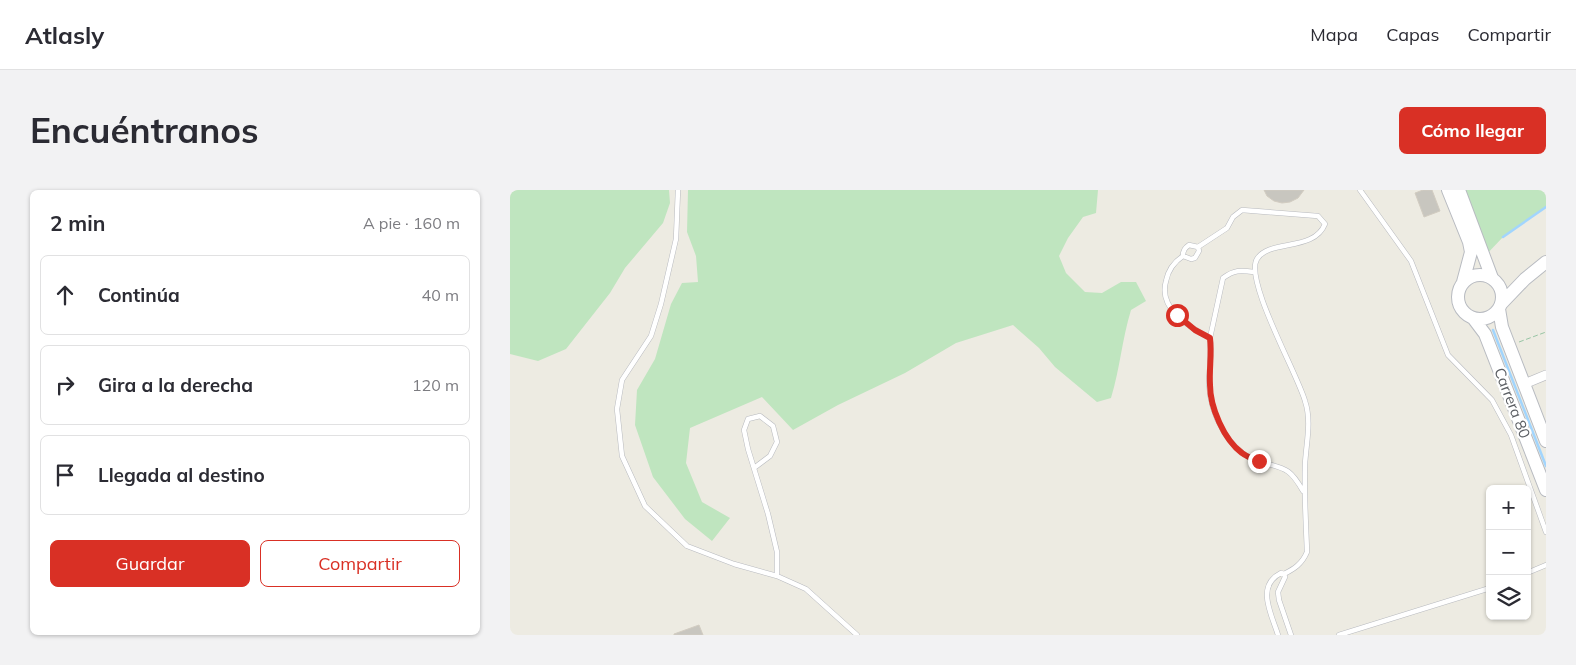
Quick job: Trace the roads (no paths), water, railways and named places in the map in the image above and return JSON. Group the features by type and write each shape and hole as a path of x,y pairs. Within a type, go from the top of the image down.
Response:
{"street":[{"name":"Carrera 80","path":"1448,190 1469,242 1471,252 1458,300 1463,311 1473,318 1485,334 1546,490"},
{"name":"Carrera 80","path":"1459,190 1494,280 1502,292 1500,306 1502,327 1546,441"},
{"path":"1473,318 1485,319 1490,317 1525,279 1546,262"},
{"path":"1463,282 1480,274 1509,285 1525,279"},
{"path":"1524,384 1546,375"}],"lane":[{"path":"678,190 676,239 661,304 651,336 622,380 617,409 622,456 645,506 687,546 734,564 777,576 806,589 857,635"},
{"path":"1360,190 1411,261 1448,355 1492,400 1510,435 1546,532"},
{"path":"1210,338 1195,330 1177,315 1167,305 1164,296 1168,274 1177,260 1183,256 1185,248 1189,245 1198,247 1227,228 1233,217 1242,210 1318,216 1325,224 1315,237 1267,250 1256,259 1254,272 1275,332 1306,401 1308,420 1308,447 1305,457 1307,552 1304,559 1294,570 1284,574 1280,572 1274,576 1266,592 1278,635"},
{"path":"1183,256 1191,259 1194,258 1198,255 1198,247"},
{"path":"1254,272 1240,270 1230,273 1223,278 1210,338 1212,354 1209,383 1210,394 1219,422 1241,452 1259,461 1290,471 1305,494"},
{"path":"754,468 770,456 778,442 774,426 760,416 748,419 744,430 754,468 768,514 777,552 777,576"},
{"path":"1531,571 1546,565"},
{"path":"1284,574 1285,577 1278,592 1291,635"},
{"path":"1339,635 1486,589"}],"waterway":[{"path":"1503,237 1546,207"},
{"path":"1493,330 1546,466"}]}
